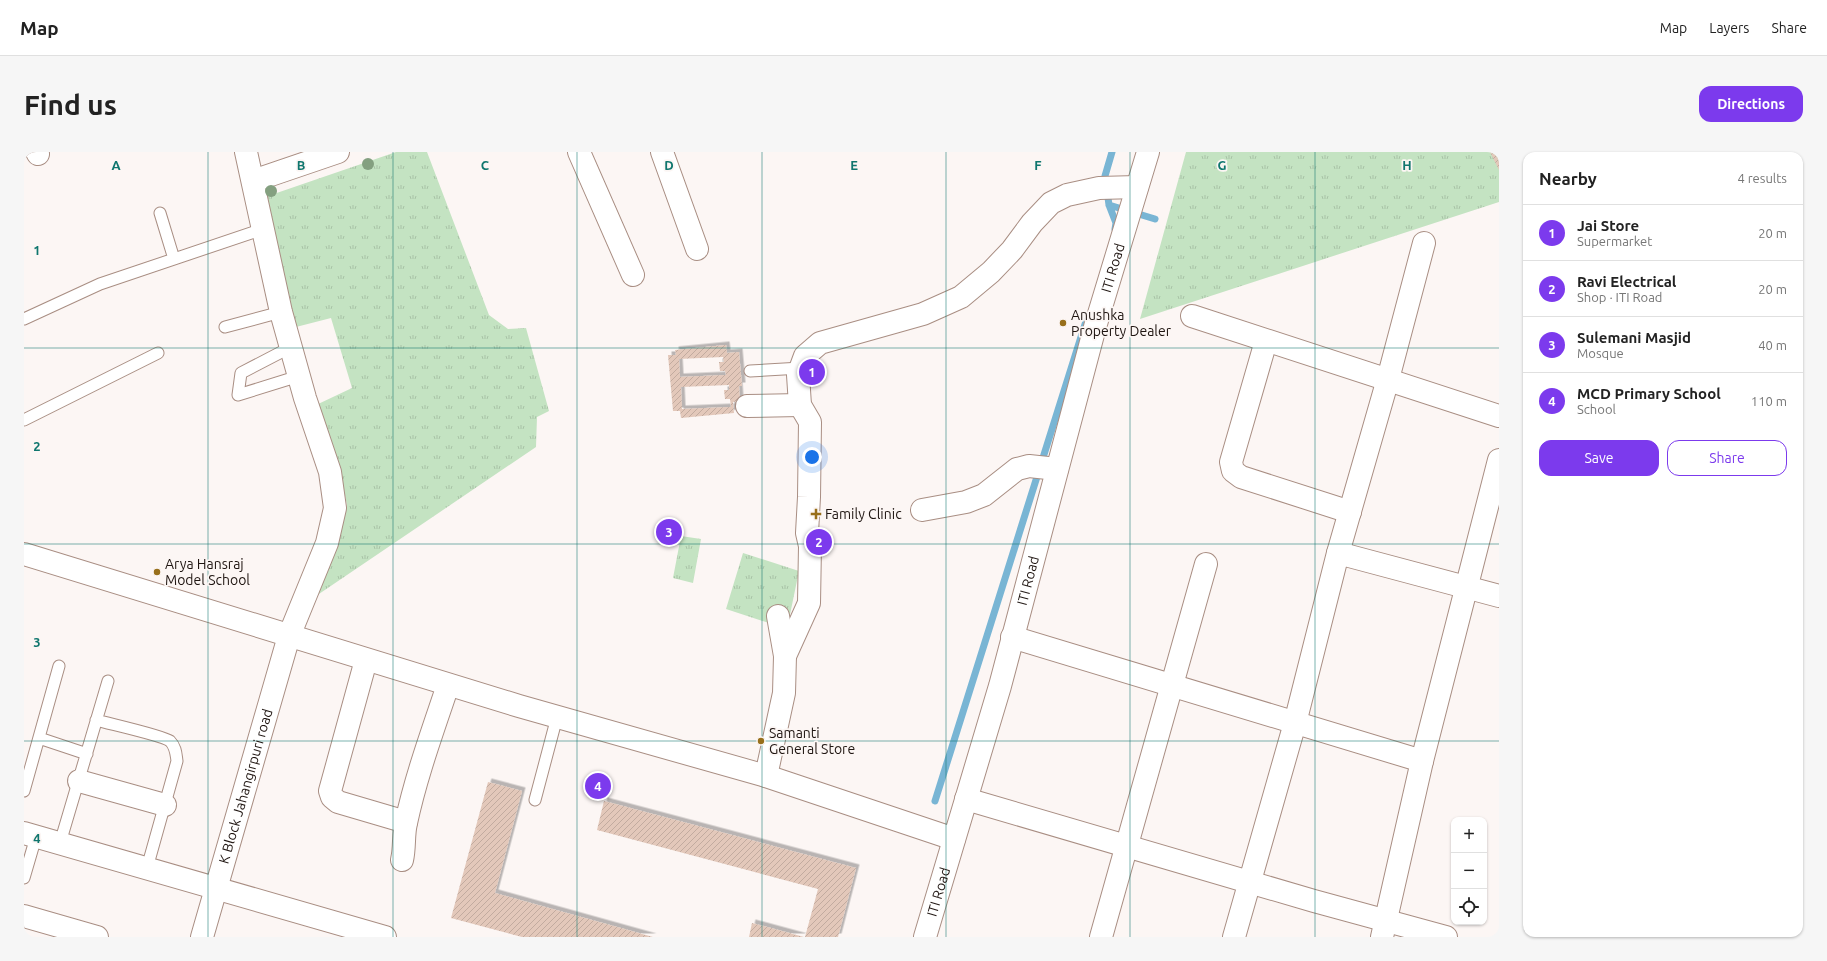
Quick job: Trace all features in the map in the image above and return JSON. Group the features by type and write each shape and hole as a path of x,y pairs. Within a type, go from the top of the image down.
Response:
{"street":[{"name":"K Block Jahangirpuri road","path":"202,937 289,636 327,544 335,508 330,472 305,398 281,312 246,152"},
{"path":"253,181 338,152"},
{"path":"579,152 633,275"},
{"path":"662,152 697,249"},
{"name":"ITI Road","path":"925,937 1012,637 1095,328 1148,152"},
{"path":"785,656 809,603 810,546 807,533 810,422 800,405 798,375 805,356 820,343 924,314 961,297 991,272 1012,250 1032,223 1051,203 1066,195 1099,188 1135,193"},
{"path":"1234,937 1295,723 1338,553 1388,379 1424,243"},
{"path":"1192,316 1499,416"},
{"path":"1266,341 1231,462 1233,471 1241,477 1350,512"},
{"path":"746,406 800,405"},
{"path":"1384,929 1422,761 1465,588 1499,460"},
{"path":"922,510 966,502 984,494 1018,469 1029,466 1057,469"},
{"path":"1338,553 1499,596"},
{"path":"24,554 366,660 557,717 766,776 954,839"},
{"path":"1101,937 1206,564"},
{"path":"766,776 784,693 785,656 778,616"},
{"path":"1012,637 1422,761"},
{"path":"366,660 330,791 332,798 338,802 406,822"},
{"path":"402,860 405,843 404,834 406,822 448,684"},
{"path":"79,781 165,805"},
{"path":"966,798 1250,882 1384,929 1446,937"},
{"path":"30,835 385,937"},
{"path":"24,916 97,937"}],"lane":[{"path":"160,213 174,259"},
{"path":"24,319 100,284 263,229"},
{"path":"225,327 281,312"},
{"path":"291,347 241,374 238,395 299,376"},
{"path":"24,420 158,353"},
{"path":"750,371 801,368"},
{"path":"24,791 59,666"},
{"path":"60,843 108,681"},
{"path":"535,800 557,717"},
{"path":"96,720 169,741 176,750 177,762 147,868"},
{"path":"39,738 87,754"},
{"path":"24,878 30,835"}],"green space":[{"path":"396,152 427,152 489,315 508,329 526,328 549,411 537,417 536,447 316,596 347,505 338,462 316,405 352,388 331,318 296,327 265,197"},
{"path":"1186,152 1499,152 1499,202 1140,319"},
{"path":"681,536 701,539 693,583 673,578"},
{"path":"743,553 799,571 787,629 726,609"}],"building":[{"path":"1490,152 1499,152 1499,170"},
{"path":"726,345 727,353 739,352 742,386 739,386 740,401 733,402 734,413 681,418 680,411 673,411 668,355 676,355 675,350","holes":["723,357 724,362 719,362 720,371 725,371 726,375 680,377 679,359","729,385 729,390 724,390 725,399 730,399 731,407 682,409 681,387"]},
{"path":"488,782 522,791 495,893 653,937 522,937 451,918"},
{"path":"604,801 856,868 838,937 805,937 818,889 597,830"},
{"path":"752,923 804,937 749,937"}],"waterway":[{"path":"1112,152 1105,176 1109,205 1116,223 1115,229"},
{"path":"1109,205 1155,219"},
{"path":"935,801 1086,321"}],"place":[{"name":"Anushka Property Dealer","path":"1063,323"},
{"name":"Jai Store","path":"812,372"},
{"name":"Family Clinic","path":"816,514"},
{"name":"Sulemani Masjid","path":"669,532"},
{"name":"Ravi Electrical","path":"819,542"},
{"name":"Arya Hansraj Model School","path":"157,572"},
{"name":"Samanti General Store","path":"761,741"},
{"name":"MCD Primary School","path":"598,786"}]}
